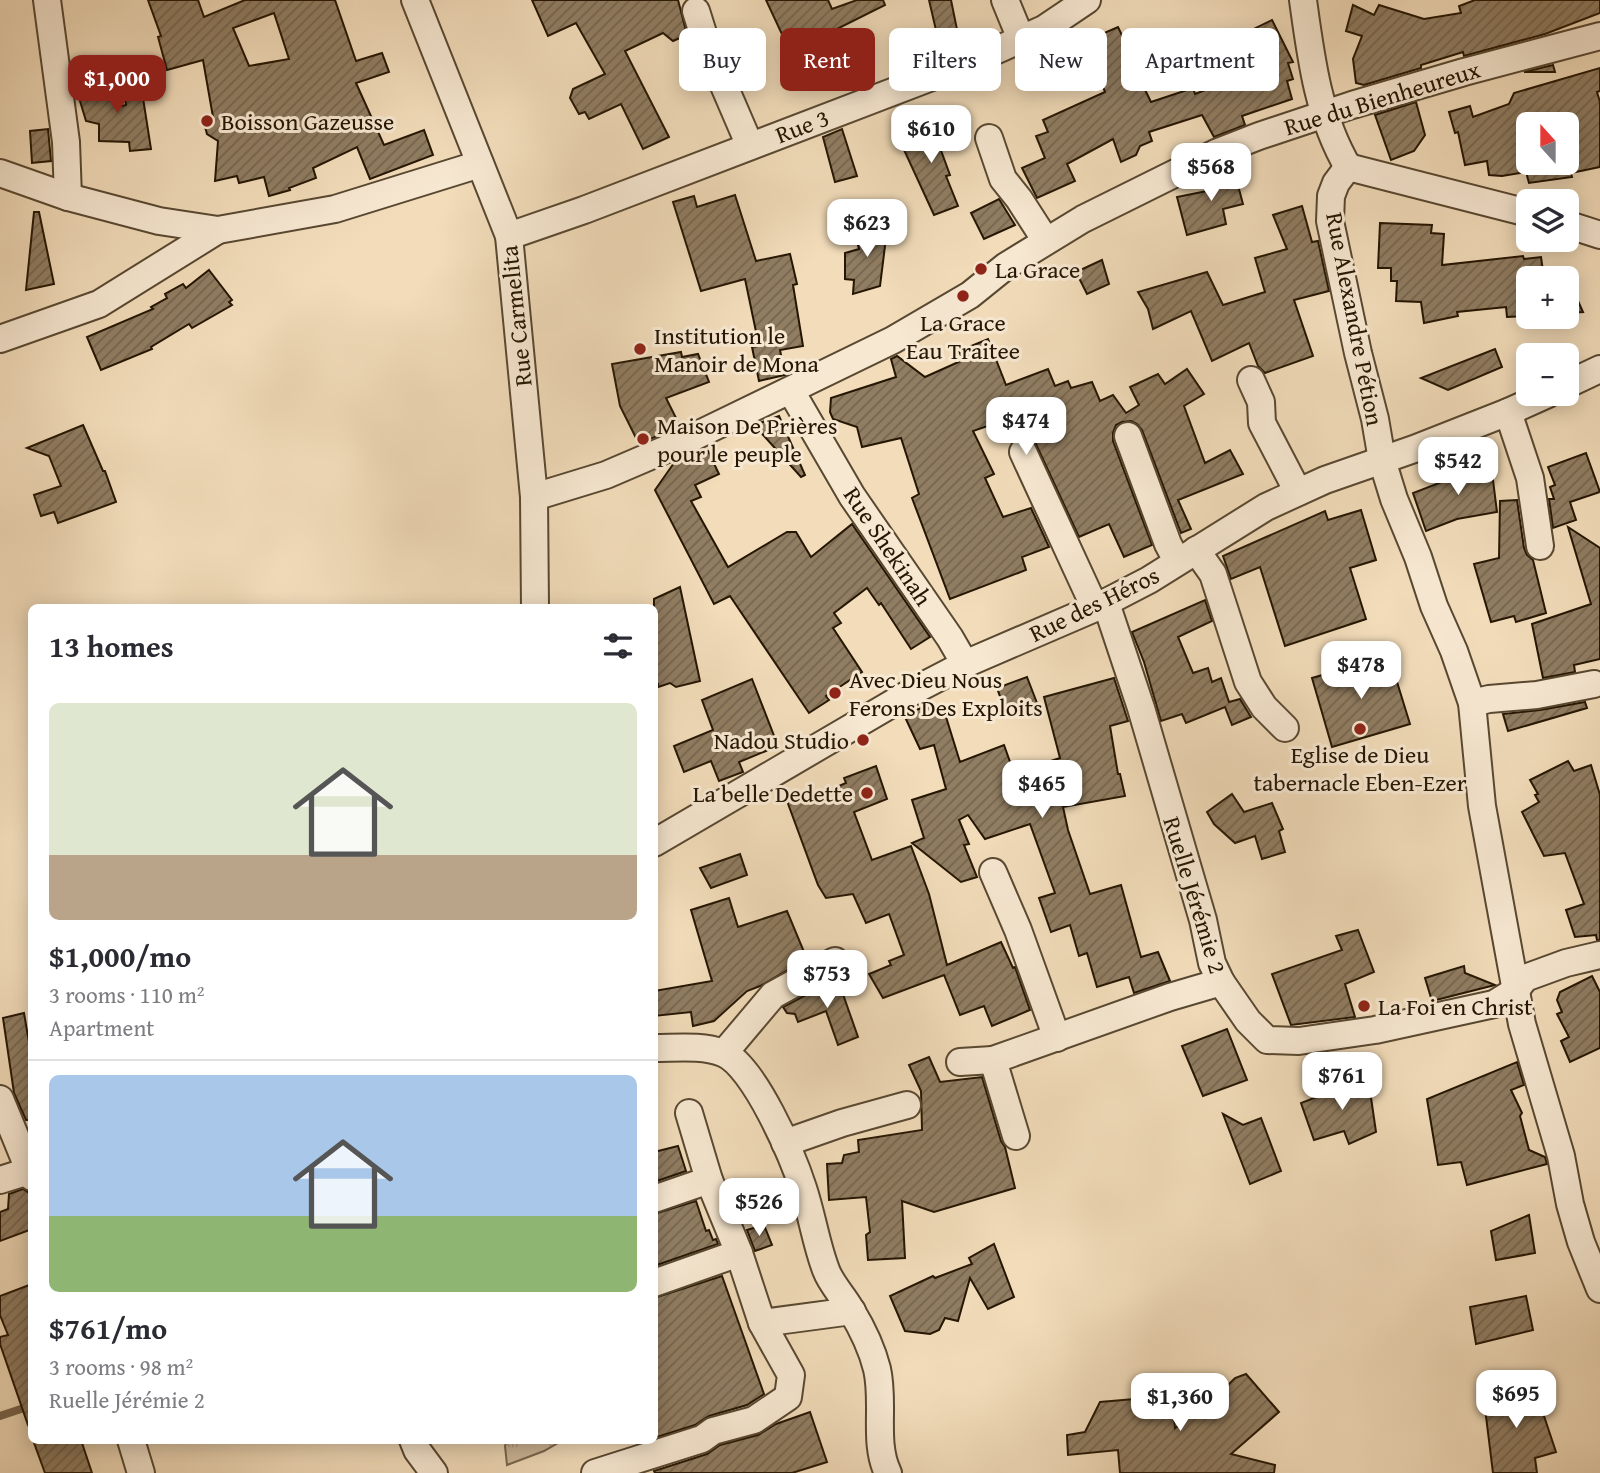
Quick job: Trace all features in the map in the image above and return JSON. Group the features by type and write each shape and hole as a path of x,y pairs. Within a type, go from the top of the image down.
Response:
{"street":[{"path":"47,0 66,142 68,197"},
{"name":"Rue Carmelita","path":"415,0 509,236 534,497 535,604"},
{"path":"1005,0 1016,28"},
{"name":"Rue 3","path":"1045,28 1087,0"},
{"path":"1303,0 1324,116 1334,144 1348,167 1516,210"},
{"path":"696,11 707,46 750,146"},
{"name":"Rue du Bienheureux","path":"534,497 606,475 791,391 893,340 970,295 1006,266 1083,219 1218,152 1352,105 1600,36"},
{"name":"Rue 3","path":"509,236 584,210 963,65 1015,42"},
{"path":"989,138 1003,178 1046,241"},
{"path":"0,173 68,197 159,221 218,230 335,209 480,164"},
{"name":"Rue Alexandre Pétion","path":"1348,167 1336,183 1331,196 1330,222 1382,460 1394,499 1472,703 1482,806 1507,932 1515,992 1561,1156 1570,1204 1581,1242 1600,1289"},
{"path":"1579,228 1600,235"},
{"path":"0,340 100,304 218,230"},
{"path":"1579,379 1600,369"},
{"path":"1251,380 1261,402 1262,423 1298,492"},
{"name":"Rue Shekinah","path":"791,391 852,496 937,618 965,664"},
{"name":"Rue des Héros","path":"658,841 917,689 965,664 1100,606 1150,580 1266,508 1325,480 1521,406"},
{"path":"1508,412 1530,478 1540,546"},
{"path":"1128,436 1168,544 1213,574 1248,682 1264,706 1285,728"},
{"name":"Ruelle Jérémie 2","path":"1023,452 1100,606 1118,635 1203,920 1212,963 1221,982 1248,1021 1267,1040 1299,1041 1452,1015 1494,1004 1515,992 1525,978 1566,963 1600,955"},
{"path":"1472,703 1594,684"},
{"path":"993,872 1053,1021 1057,1038"},
{"path":"724,1053 773,995 835,961"},
{"path":"960,1062 993,1060 1170,997 1221,982"},
{"path":"658,1048 694,1047 724,1053 739,1064 758,1091 785,1143 802,1185 826,1272 852,1311 876,1366 882,1396 881,1459 888,1473"},
{"path":"993,1060 1016,1136"},
{"path":"0,1099 28,1168"},
{"path":"785,1143 842,1123 908,1105"},
{"path":"595,1473 625,1458 702,1439 713,1431 754,1420 788,1397 791,1375 762,1323 739,1254 709,1180 689,1113"},
{"path":"0,1180 28,1173"},
{"path":"658,1198 709,1180"},
{"path":"658,1282 739,1254"},
{"path":"762,1323 852,1311"},
{"path":"132,1444 141,1473"},
{"path":"415,1444 434,1473"}],"green space":[{"path":"506,1444 556,1444 507,1465"}],"building":[{"path":"148,0 198,0 204,17 245,0 335,0 356,61 382,53 389,72 356,83 384,145 424,130 433,155 370,179 357,147 313,168 316,178 269,196 264,177 239,183 237,176 215,181 218,141 207,134 203,119 213,117 203,60 167,70 158,37 161,36","holes":["274,13 289,59 249,66 233,28"]},
{"path":"532,0 678,0 685,28 679,28 679,38 673,41 663,33 625,51 669,137 643,149 621,104 589,119 585,112 579,114 570,98 573,89 605,74 576,23 548,36"},
{"path":"766,0 828,0 832,9 857,0 883,0 885,5 839,28 780,30"},
{"path":"929,0 951,0 957,28 936,28"},
{"path":"1475,0 1600,0 1600,13 1545,34 1464,56 1463,52 1364,85 1356,83 1353,59 1362,36 1346,31 1353,5 1374,15 1379,5 1424,19 1461,13 1459,6"},
{"path":"1272,20 1276,28 1256,28"},
{"path":"1118,27 1121,33 1121,91 1146,91 1151,102 1184,91 1194,91 1195,94 1203,91 1279,91 1279,34 1293,62 1288,63 1293,79 1287,81 1292,99 1242,116 1245,125 1214,137 1202,115 1149,132 1152,141 1140,146 1136,155 1121,162 1113,139 1067,164 1075,181 1037,198 1022,168 1045,158 1036,136 1048,132 1043,120 1107,91 1107,32"},
{"path":"1553,65 1555,72 1524,72"},
{"path":"1600,68 1600,91 1597,92 1600,102 1600,167 1579,171 1579,112 1516,112 1516,174 1489,175 1487,161 1465,165 1458,132 1455,133 1449,112 1470,106 1473,117 1509,104 1514,93"},
{"path":"110,80 118,107 126,105 124,87 141,85 151,149 130,151 129,142 99,141 99,124 86,121 77,91"},
{"path":"1416,102 1425,135 1414,151 1391,160 1375,115"},
{"path":"945,118 948,142 939,145 950,175 946,176 958,206 934,215 899,139"},
{"path":"48,129 51,161 32,163 30,131"},
{"path":"842,129 857,176 835,182 823,137"},
{"path":"1232,163 1243,204 1223,209 1226,224 1187,235 1177,197 1217,189 1214,172"},
{"path":"1527,175 1572,177 1529,183"},
{"path":"735,195 756,261 790,254 797,284 793,285 803,346 780,350 785,375 759,381 752,347 759,346 745,279 701,291 673,202 694,196 697,207"},
{"path":"999,199 1015,225 984,239 971,213"},
{"path":"1302,206 1312,242 1318,241 1329,291 1294,300 1313,356 1265,373 1258,366 1249,343 1212,361 1191,311 1153,329 1148,309 1138,292 1207,272 1223,305 1265,292 1255,258 1287,249 1273,215"},
{"path":"34,212 39,212 54,284 26,290"},
{"path":"888,222 880,286 853,294 854,280 845,279 845,253 859,249 855,234"},
{"path":"1380,223 1432,225 1431,233 1444,234 1442,265 1523,256 1524,259 1541,257 1542,266 1516,266 1516,317 1507,317 1506,307 1457,312 1458,316 1424,323 1421,302 1396,301 1397,281 1391,281 1391,268 1378,268"},
{"path":"1102,260 1109,284 1087,294 1076,272"},
{"path":"209,270 232,300 229,302 232,305 192,328 189,324 151,347 152,349 101,370 87,337 153,309 151,307 167,298 165,294 183,284 186,288"},
{"path":"988,339 1006,385 1048,369 1055,386 1068,381 1071,388 1092,382 1100,401 1113,395 1126,413 1139,405 1130,387 1158,374 1165,384 1187,369 1204,394 1184,406 1205,463 1230,450 1243,474 1178,500 1191,529 1181,533 1142,430 1131,421 1116,425 1113,441 1152,545 1124,557 1109,524 1079,537 1022,414 973,431 994,474 985,478 1003,517 1031,508 1049,547 1022,557 1026,570 950,599 912,498 919,494 901,438 862,447 857,427 833,419 830,412 831,398 896,377 891,359 897,356 925,377 963,360 959,351"},
{"path":"1495,349 1502,367 1448,390 1421,378"},
{"path":"681,352 682,357 698,354 709,382 666,398 680,426 639,444 620,406 612,364"},
{"path":"779,416 805,475 801,477 754,425"},
{"path":"83,425 105,471 116,502 58,523 54,512 41,516 34,495 61,486 49,456 27,448"},
{"path":"708,451 719,474 695,485 701,497 691,501 728,567 787,532 796,532 811,557 852,524 930,637 911,649 881,603 879,605 867,588 834,613 841,623 833,628 862,672 826,696 829,700 809,713 730,596 714,604 655,490 674,463"},
{"path":"1586,453 1600,492 1570,502 1576,520 1553,528 1549,499 1554,499 1550,487 1555,485 1548,467"},
{"path":"1491,464 1497,512 1457,519 1426,531 1413,493 1455,477 1452,468"},
{"path":"1517,500 1524,548 1533,560 1546,613 1516,622 1514,616 1491,622 1474,564 1499,558 1500,501"},
{"path":"1361,510 1376,560 1350,568 1366,619 1285,646 1260,567 1231,579 1223,556 1325,511 1328,520"},
{"path":"1568,527 1600,548 1600,659 1574,665 1575,672 1543,678 1532,624 1591,604"},
{"path":"680,587 700,681 676,687 670,683 658,687 658,604 654,604 654,599"},
{"path":"1205,600 1212,621 1178,637 1193,673 1208,668 1212,682 1221,678 1229,702 1240,699 1251,717 1232,725 1225,707 1186,723 1182,714 1161,721 1144,662 1132,632"},
{"path":"1389,656 1410,724 1332,747 1312,678"},
{"path":"1027,677 1037,703 1006,713 997,688"},
{"path":"1114,678 1128,721 1110,726 1118,774 1125,796 1063,807 1090,894 1121,885 1141,957 1158,952 1170,981 1134,993 1129,977 1097,987 1087,953 1079,956 1070,925 1051,932 1039,898 1055,893 1030,824 985,839 968,815 959,820 969,844 964,845 977,877 961,882 912,843 924,838 912,800 946,789 934,745 920,749 904,715 926,706 927,708 942,704 960,762 1004,745 1014,773 1060,758 1044,697"},
{"path":"752,679 778,746 739,762 743,772 719,781 711,761 684,772 674,746 713,730 702,700"},
{"path":"1585,702 1587,708 1508,731 1503,714 1540,710"},
{"path":"1568,761 1574,771 1591,765 1600,795 1600,940 1597,940 1596,935 1575,937 1566,910 1584,904 1565,853 1544,856 1522,812 1539,802 1535,795 1538,794 1530,780"},
{"path":"876,766 887,799 854,812 872,860 911,846 929,894 947,965 1001,942 1013,968 1015,967 1030,1010 992,1026 984,1006 960,1015 944,975 883,998 869,974 891,965 889,961 904,955 889,914 866,923 853,894 826,898 818,885 787,801 801,797 811,803 820,794 846,783 844,778"},
{"path":"1232,794 1244,812 1272,803 1283,829 1279,831 1285,852 1262,859 1255,836 1235,843 1214,824 1207,812"},
{"path":"740,854 747,875 711,888 700,868"},
{"path":"729,898 738,927 787,911 807,959 747,991 714,1021 693,1026 691,1012 658,1016 658,990 712,981 691,910"},
{"path":"1358,930 1374,972 1345,984 1355,1017 1291,1025 1272,974 1342,950 1336,936"},
{"path":"1464,966 1465,973 1495,985 1432,1001 1425,978"},
{"path":"1592,976 1600,992 1600,1048 1570,1062 1561,1041 1569,1037 1557,1014 1562,1012 1557,1000 1560,992"},
{"path":"838,980 858,1037 838,1045 826,1011 798,1022 795,1014 787,1013 783,1007"},
{"path":"24,1013 28,1036 28,1120 14,1093 3,1018"},
{"path":"1227,1029 1247,1080 1203,1096 1182,1046"},
{"path":"929,1057 940,1082 982,1077 1015,1188 934,1212 902,1201 905,1258 868,1260 866,1235 870,1232 866,1197 829,1200 827,1164 842,1163 844,1155 859,1152 858,1140 922,1130 921,1091 909,1065"},
{"path":"1517,1062 1524,1085 1511,1090 1522,1113 1520,1116 1529,1150 1545,1157 1547,1164 1467,1185 1461,1162 1438,1165 1427,1099"},
{"path":"1368,1077 1376,1132 1349,1144 1344,1131 1314,1140 1301,1103"},
{"path":"1223,1114 1243,1125 1261,1118 1281,1171 1250,1184"},
{"path":"678,1146 686,1171 658,1181 658,1151"},
{"path":"23,1189 28,1192 28,1230 0,1241 0,1212 8,1209 9,1194"},
{"path":"696,1201 706,1231 709,1230 718,1244 658,1265 658,1213"},
{"path":"1529,1215 1535,1253 1496,1260 1491,1231"},
{"path":"764,1225 772,1245 755,1251 747,1230"},
{"path":"994,1244 1014,1297 988,1309 970,1278 958,1321 945,1318 939,1330 930,1334 905,1331 890,1296 933,1276 935,1278 972,1264 969,1258"},
{"path":"722,1276 764,1394 747,1405 709,1416 695,1425 658,1437 658,1297"},
{"path":"28,1286 28,1425 0,1344 0,1337 8,1335 0,1315 0,1296"},
{"path":"1526,1296 1533,1330 1476,1344 1470,1307"},
{"path":"1246,1374 1279,1412 1231,1454 1275,1465 1274,1473 1120,1473 1118,1450 1068,1455 1067,1435 1085,1432 1100,1402 1172,1398 1175,1428 1235,1378"},
{"path":"1534,1386 1556,1452 1535,1458 1537,1473 1493,1473 1483,1392"},
{"path":"810,1412 827,1462 792,1473 654,1471 707,1454 720,1445 758,1435 776,1424"},
{"path":"34,1444 82,1444 92,1473 45,1473"}],"waterway":[{"path":"0,1416 28,1407"}],"place":[{"name":"Boisson Gazeusse","path":"207,121"},
{"name":"La Grace","path":"981,269"},
{"name":"La Grace Eau Traitee","path":"963,296"},
{"name":"Institution le Manoir de Mona","path":"640,349"},
{"name":"Maison De Prières pour le peuple","path":"643,439"},
{"name":"Avec Dieu Nous Ferons Des Exploits","path":"835,693"},
{"name":"Eglise de Dieu tabernacle Eben-Ezer","path":"1360,729"},
{"name":"Nadou Studio","path":"863,740"},
{"name":"La belle Dedette","path":"867,793"},
{"name":"La Foi en Christ","path":"1364,1006"}]}
